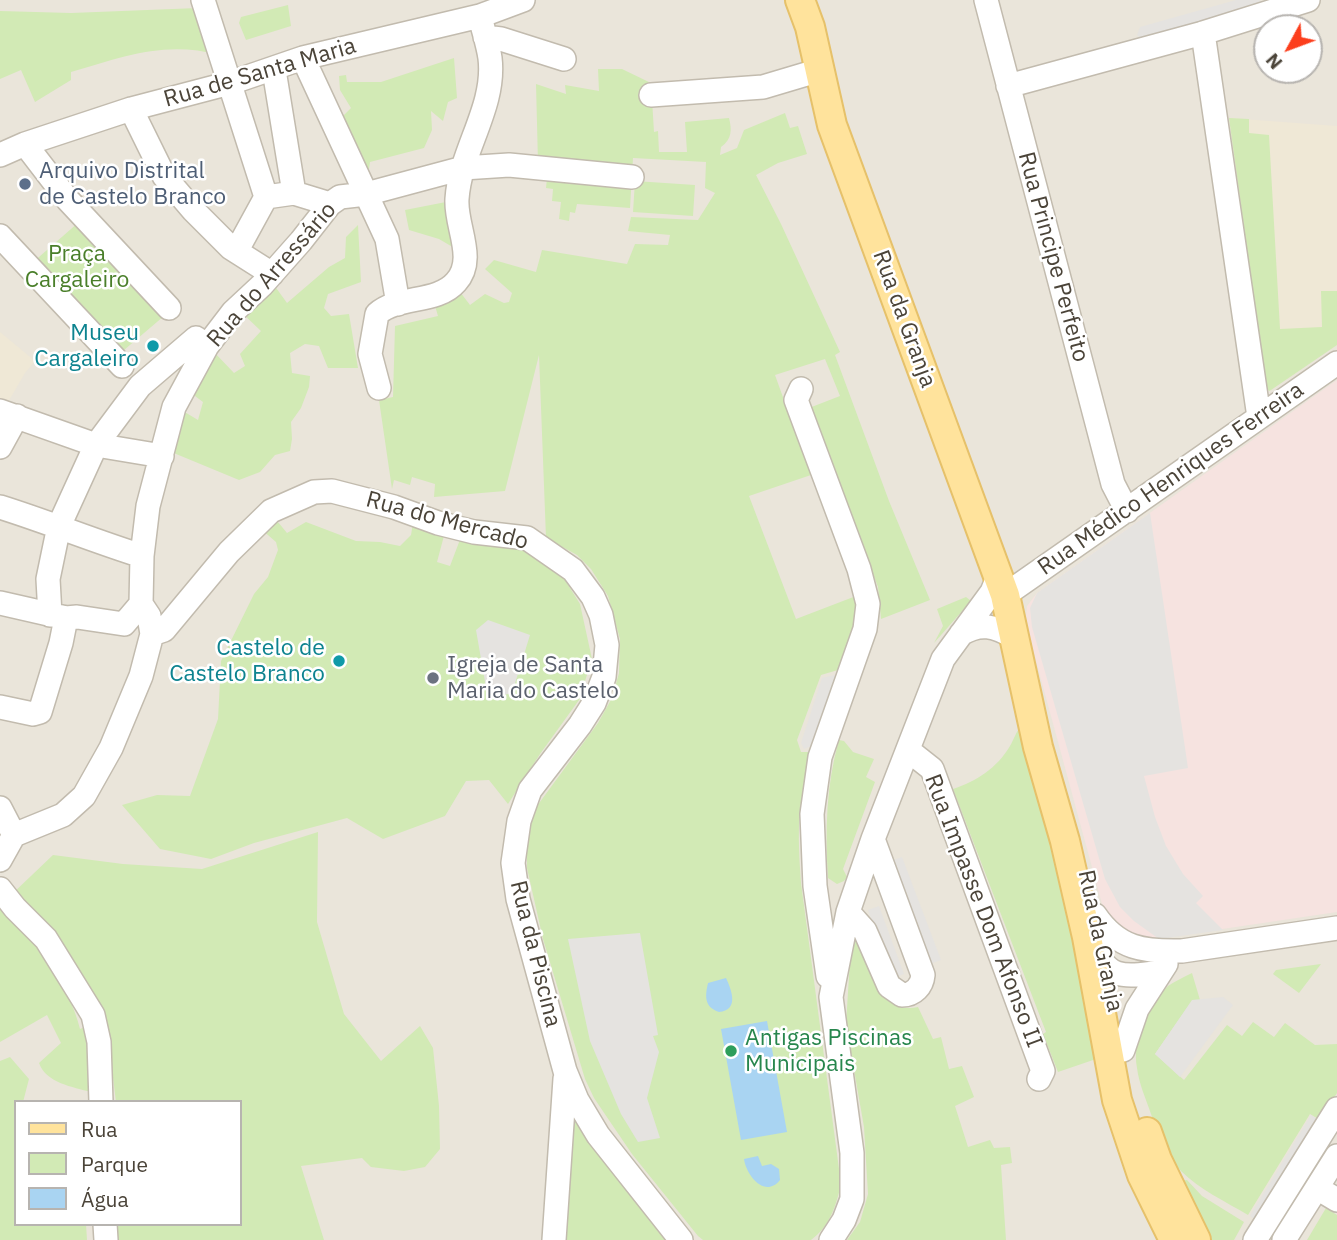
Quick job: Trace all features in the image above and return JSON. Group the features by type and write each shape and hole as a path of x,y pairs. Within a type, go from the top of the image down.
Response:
{"main road":[{"name":"Rua da Granja","path":"800,0 810,27 832,125 1003,591 1038,747 1130,1082 1157,1160 1196,1240"},
{"name":"Rua da Granja","path":"1014,637 1033,675 1072,814 1095,915 1100,976 1124,1124 1142,1175 1174,1240"}],"street":[{"path":"203,0 266,197 237,250"},
{"name":"Rua de Santa Maria","path":"0,155 24,144 131,109 230,83 303,58 482,26 523,0"},
{"name":"Rua Principe Perfeito","path":"986,0 1113,484 1127,511"},
{"path":"1008,86 1203,33 1272,5 1308,0"},
{"path":"482,26 501,39 564,60"},
{"path":"379,387 370,354 377,314 398,304 435,295 454,285 463,273 465,255 457,200 463,168 487,97 490,60 482,26"},
{"path":"1203,33 1259,417"},
{"path":"303,58 387,239 398,304"},
{"path":"274,69 294,193"},
{"path":"651,95 763,87 820,70"},
{"path":"131,109 164,176 214,233 231,248 272,274"},
{"path":"24,144 68,201 169,308"},
{"name":"Rua do Arressário","path":"152,634 149,616 141,604 142,556 148,506 174,407 202,342 302,242 330,204 340,197 366,194 463,168 509,165 632,177"},
{"path":"266,197 294,193 330,204"},
{"path":"0,236 122,366"},
{"path":"0,707 33,714 40,712 61,643 58,617 48,579 59,526 96,445 139,386 202,342"},
{"name":"Rua Médico Henriques Ferreira","path":"1003,591 1127,511 1337,363"},
{"path":"801,388 796,400 859,569 868,604 865,629 820,757 812,814 814,874 852,1153 852,1199 845,1220 831,1240"},
{"path":"0,447 9,413 96,445 162,456"},
{"name":"Rua do Mercado","path":"152,634 164,630 229,552 271,512 314,492 332,491 474,532 527,538 547,551"},
{"path":"0,507 142,556"},
{"name":"Rua da Piscina","path":"547,551 573,570 593,597 601,615 607,645 604,677 594,702 580,725 530,790 519,821 513,863 518,899 565,1071 577,1100 598,1135 681,1240"},
{"path":"987,625 1003,591"},
{"path":"831,997 851,904 873,839 943,659 992,592 1003,591"},
{"path":"0,603 58,617 124,624 141,604"},
{"path":"961,634 974,627 987,625 1014,637"},
{"path":"0,860 14,835 63,815 84,796 111,748 135,691 152,634"},
{"name":"Rua Impasse Dom Afonso II","path":"908,750 932,769 1043,1071 1039,1079"},
{"path":"0,808 14,835"},
{"path":"814,874 821,886 851,904 889,986 902,995 908,995 919,987 923,975 873,839"},
{"path":"0,888 15,908 46,939 93,1014 99,1042 101,1100"},
{"path":"1095,915 1116,938 1127,945 1156,952 1182,951 1337,928"},
{"path":"1100,976 1120,955 1135,948"},
{"path":"1123,1050 1137,1009 1167,962 1182,951"},
{"path":"1100,976 1111,971 1128,976 1160,972"},
{"path":"554,1240 565,1071"},
{"path":"1255,1240 1337,1109"},
{"path":"1284,1240 1335,1163"},
{"path":"1317,1188 1337,1200"}],"shaded area":[{"path":"0,0 1337,0 1337,1240 0,1240"},
{"path":"1236,0 1259,0 1266,5 1144,41 1137,35 1140,27"},
{"path":"1229,118 1337,126 1337,345 1269,391 1266,387"},
{"path":"0,332 35,361 7,404 0,402"},
{"path":"1337,380 1337,912 1148,940 1122,930 1102,904 1029,635 1027,606 1037,593"},
{"path":"1150,513 1188,768 1144,776 1166,846 1183,874 1203,896 1196,903 1223,930 1159,939 1120,907 1105,879 1032,627 1030,608 1037,593"},
{"path":"488,620 530,635 512,693 488,699 476,630"},
{"path":"840,674 814,745 804,749 801,743 822,678"},
{"path":"902,857 941,960 930,964 891,861"},
{"path":"879,906 904,974 893,978 868,910"},
{"path":"640,933 658,1035 653,1036 659,1052 647,1098 660,1138 638,1142 621,1114 590,1041 568,939"},
{"path":"1223,997 1233,1005 1180,1077 1155,1054 1192,1000"},
{"path":"1311,1115 1320,1121 1259,1222 1250,1216"}],"green space":[{"path":"288,5 291,26 246,40 239,23 241,17"},
{"path":"198,8 219,55 181,49 126,56 71,72 71,80 35,102 21,70 0,79 0,11 71,13"},
{"path":"454,58 457,98 448,102 443,121 431,111 432,130 424,148 370,162 368,176 342,117 351,108 340,90 339,76 346,75 347,82 381,82"},
{"path":"598,69 622,69 651,83 654,132 658,131 659,152 687,152 685,122 729,118 730,134 721,147 720,155 737,148 744,130 785,113 790,128 798,126 807,154 778,163 756,175 840,352 835,355 889,501 930,600 881,619 878,587 809,408 840,396 825,359 775,375 811,475 749,496 796,619 856,596 853,625 838,670 821,675 797,740 801,752 808,752 809,758 799,817 801,883 841,1184 831,1215 811,1240 703,1240 632,1154 594,1098 585,1079 543,939 527,868 527,837 537,806 598,723 612,698 619,673 620,639 608,596 591,569 577,555 546,538 539,355 505,491 434,497 435,484 412,477 410,485 394,480 392,489 379,400 393,397 395,326 438,316 433,299 457,288 470,305 485,294 504,303 509,302 512,293 485,269 494,260 536,272 542,250 627,264 635,244 668,245 670,235 628,231 631,217 698,220 715,193 705,188 706,162 633,158 630,208 577,204 575,213 570,212 569,221 559,219 561,202 552,201 553,189 546,188 548,169 538,163 536,84 566,94 565,85 599,91"},
{"path":"1229,118 1249,119 1249,133 1269,135 1280,329 1322,327 1321,291 1337,291 1337,345 1269,391 1266,387"},
{"path":"635,181 695,185 693,216 633,212"},
{"path":"451,201 456,249 439,239 409,230 405,210"},
{"name":"Praça Cargaleiro","path":"79,222 164,316 117,356 31,264"},
{"path":"358,225 361,282 328,294 324,308 331,316 349,314 358,368 328,368 319,346 305,344 290,353 292,373 310,376 301,408 291,422 290,451 275,455 260,472 239,480 164,449 183,411 198,420 203,402 191,393 212,350 234,373 245,366 240,354 261,331 240,311 274,285 287,303 329,267 345,258 346,237"},
{"path":"273,516 287,533 306,522 356,541 400,546 411,535 413,523 445,532 437,562 450,566 461,537 531,548 565,580 580,604 592,659 579,700 508,804 489,780 466,781 445,816 383,839 347,818 254,843 211,859 160,849 122,805 157,795 190,796 218,719 221,661 254,594 268,577 278,550 276,542 261,529"},
{"path":"966,597 971,601 934,643 943,626 937,609"},
{"path":"1021,726 1041,796 1099,1058 1058,1072 1043,1034 1046,1032 953,789 978,778 993,767 1005,754"},
{"path":"839,740 844,741 853,752 874,759 866,777 875,782 843,869 847,877 837,884 828,878 827,826 831,774"},
{"path":"318,832 317,922 344,1014 381,1061 420,1026 433,1048 440,1149 425,1167 404,1171 371,1167 362,1158 301,1166 324,1240 110,1240 111,1226 242,1226 242,1100 116,1100 109,1045 10,896 53,855 123,864 202,869"},
{"path":"0,902 58,978 75,1012 80,1029 87,1026 91,1092 54,1080 39,1063 61,1043 47,1015 0,1042"},
{"path":"855,940 861,941 873,977 885,997 905,1008 918,1007 933,1039 941,1037 949,1069 962,1066 974,1097 955,1106 968,1147 990,1140 994,1148 1010,1147 1012,1163 1001,1165 1006,1240 847,1240 860,1222 868,1194 864,1127 846,1024 850,960"},
{"path":"1321,964 1299,993 1273,974 1276,970"},
{"path":"1192,973 1200,1000 1192,1001 1155,1054 1184,1080 1227,1025 1242,1036 1253,1022 1274,1037 1285,1023 1315,1045 1337,1044 1337,1093 1320,1120 1310,1114 1248,1215 1196,1184 1176,1165 1160,1137 1139,1080 1137,1046 1147,1013 1168,986"},
{"path":"10,1057 29,1079 24,1100 14,1100 14,1226 86,1226 87,1240 0,1240 0,1061"},
{"path":"574,1116 624,1188 665,1240 562,1240"},
{"path":"1187,1180 1202,1196 1244,1222 1234,1240 1211,1240 1179,1181"},
{"path":"1326,1208 1337,1215 1337,1240 1307,1240"}],"water":[{"path":"726,978 732,994 732,1004 719,1012 708,1004 708,983"},
{"path":"767,1021 787,1132 741,1140 721,1029"},
{"path":"758,1156 762,1166 771,1164 779,1169 780,1180 774,1185 768,1187 757,1183 748,1172 744,1159"}],"place":[{"name":"Arquivo Distrital de Castelo Branco","path":"25,184"},
{"name":"Museu Cargaleiro","path":"153,346"},
{"name":"Castelo de Castelo Branco","path":"339,661"},
{"name":"Igreja de Santa Maria do Castelo","path":"433,678"},
{"name":"Antigas Piscinas Municipais","path":"731,1051"}]}
